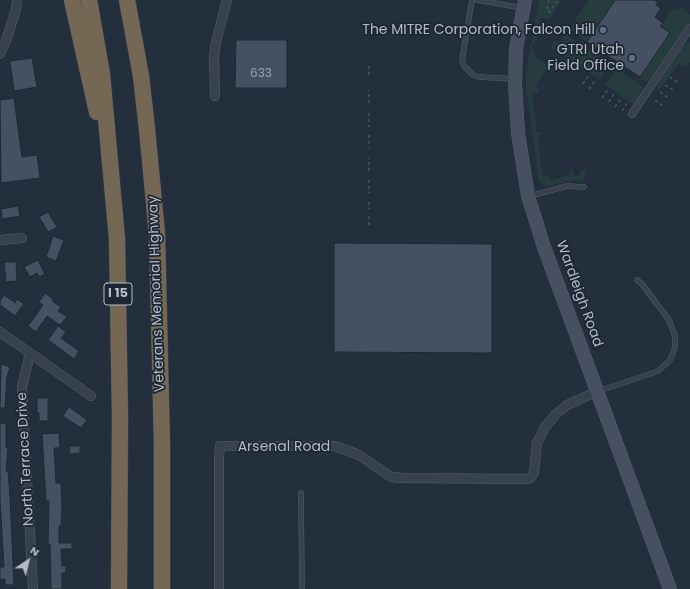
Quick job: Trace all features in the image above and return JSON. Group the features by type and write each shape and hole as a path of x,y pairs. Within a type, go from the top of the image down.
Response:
{"highway":[{"path":"72,0 112,181"},
{"name":"I 15","path":"89,0 102,74 117,239 120,417 119,589"},
{"name":"Veterans Memorial Highway","path":"127,0 141,76 157,234 162,446 162,589"},
{"path":"136,0 141,76"}],"main road":[{"name":"Wardleigh Road","path":"524,4 516,49 515,79 518,133 528,196 544,247 670,589"}],"street":[{"path":"0,54 7,38 16,9 17,0"},
{"path":"215,96 214,56 227,0"},
{"path":"632,114 690,30"},
{"path":"0,240 22,238"},
{"path":"0,332 92,396"},
{"name":"North Terrace Drive","path":"30,353 22,387 33,589"},
{"name":"Arsenal Road","path":"219,589 220,446 335,446 359,455 391,477 529,479 534,472 538,444 545,427 556,414 567,405 598,391"}],"lane":[{"path":"472,0 462,60 464,66 473,75 478,77 515,79"},
{"path":"477,0 524,4"},
{"path":"528,196 567,186 584,187"},
{"path":"598,391 658,371 670,360 673,353 675,347 675,336 669,320 642,284 637,280"},
{"path":"301,493 302,589"}],"path":[{"path":"549,0 547,10 549,12 558,0"},
{"path":"369,64 369,74"},
{"path":"582,84 589,74"},
{"path":"670,77 680,84"},
{"path":"589,89 596,79"},
{"path":"665,84 675,91"},
{"path":"602,98 609,88"},
{"path":"369,90 369,104"},
{"path":"609,102 615,92"},
{"path":"660,92 670,99"},
{"path":"615,107 622,97"},
{"path":"654,100 664,107"},
{"path":"622,111 628,101"},
{"path":"369,113 369,127"},
{"path":"369,136 369,148"},
{"path":"369,158 369,171"},
{"path":"369,180 369,193"},
{"path":"369,202 369,209"},
{"path":"369,214 369,225"}],"green space":[{"path":"539,0 562,0 549,20 543,17 536,27 541,31 532,47 536,57 553,70 550,73 546,70 535,86 539,90 539,93 532,94 537,133 541,132 543,134 538,137 542,176 549,175 550,181 570,175 569,171 572,169 574,175 579,176 581,170 585,171 586,174 582,182 573,180 548,186 543,185 539,181 526,87 526,73"},
{"path":"589,0 615,0 587,42 569,29"},
{"path":"681,6 690,15 690,22 651,80 645,82 640,77 670,33 660,26 671,10 677,10"},
{"path":"566,34 584,47 582,50 587,53 590,50 608,63 608,68 600,80 550,47 554,41 559,43"},
{"path":"690,42 690,62 686,67 679,63 659,91 657,90 657,84 682,47"},
{"path":"620,71 642,86 643,92 634,105 605,85 614,72"}],"building":[{"path":"615,0 654,0 658,2 656,5 661,8 655,17 663,23 660,26 670,33 640,77 587,42"},
{"path":"236,40 287,40 287,88 235,88"},
{"path":"32,58 37,87 14,91 10,61"},
{"path":"14,98 22,157 37,155 40,178 1,183 0,100"},
{"path":"18,206 20,216 2,219 1,209"},
{"path":"48,212 57,227 48,232 39,217"},
{"path":"53,236 64,240 56,261 46,257"},
{"path":"334,243 492,244 492,353 334,352"},
{"path":"38,260 45,274 39,277 37,273 30,277 24,267"},
{"path":"4,262 16,262 17,281 6,282"},
{"path":"45,293 53,299 52,301 61,307 58,311 67,317 60,325 47,316 36,332 28,326 43,305 39,302"},
{"path":"4,295 15,303 17,299 24,304 15,316 0,305 0,301"},
{"path":"58,326 66,332 61,338 79,351 74,359 48,340"},
{"path":"1,364 10,367 7,377 5,408 0,408"},
{"path":"37,398 48,398 48,421 39,421 39,413 37,413"},
{"path":"69,407 87,420 81,428 63,416"},
{"path":"6,423 6,447 8,447 6,471 8,471 10,497 14,585 5,585 5,579 0,580 0,567 4,567 0,500 0,424"},
{"path":"59,433 60,448 54,448 56,483 61,483 62,508 61,526 59,526 59,543 72,543 72,549 61,549 62,566 66,566 66,573 62,573 62,589 51,589 50,544 48,544 49,501 46,501 42,434"},
{"path":"69,446 80,446 80,453 70,454"}],"place":[{"name":"The MITRE Corporation, Falcon Hill","path":"603,30"},
{"name":"GTRI Utah Field Office","path":"632,58"}]}
